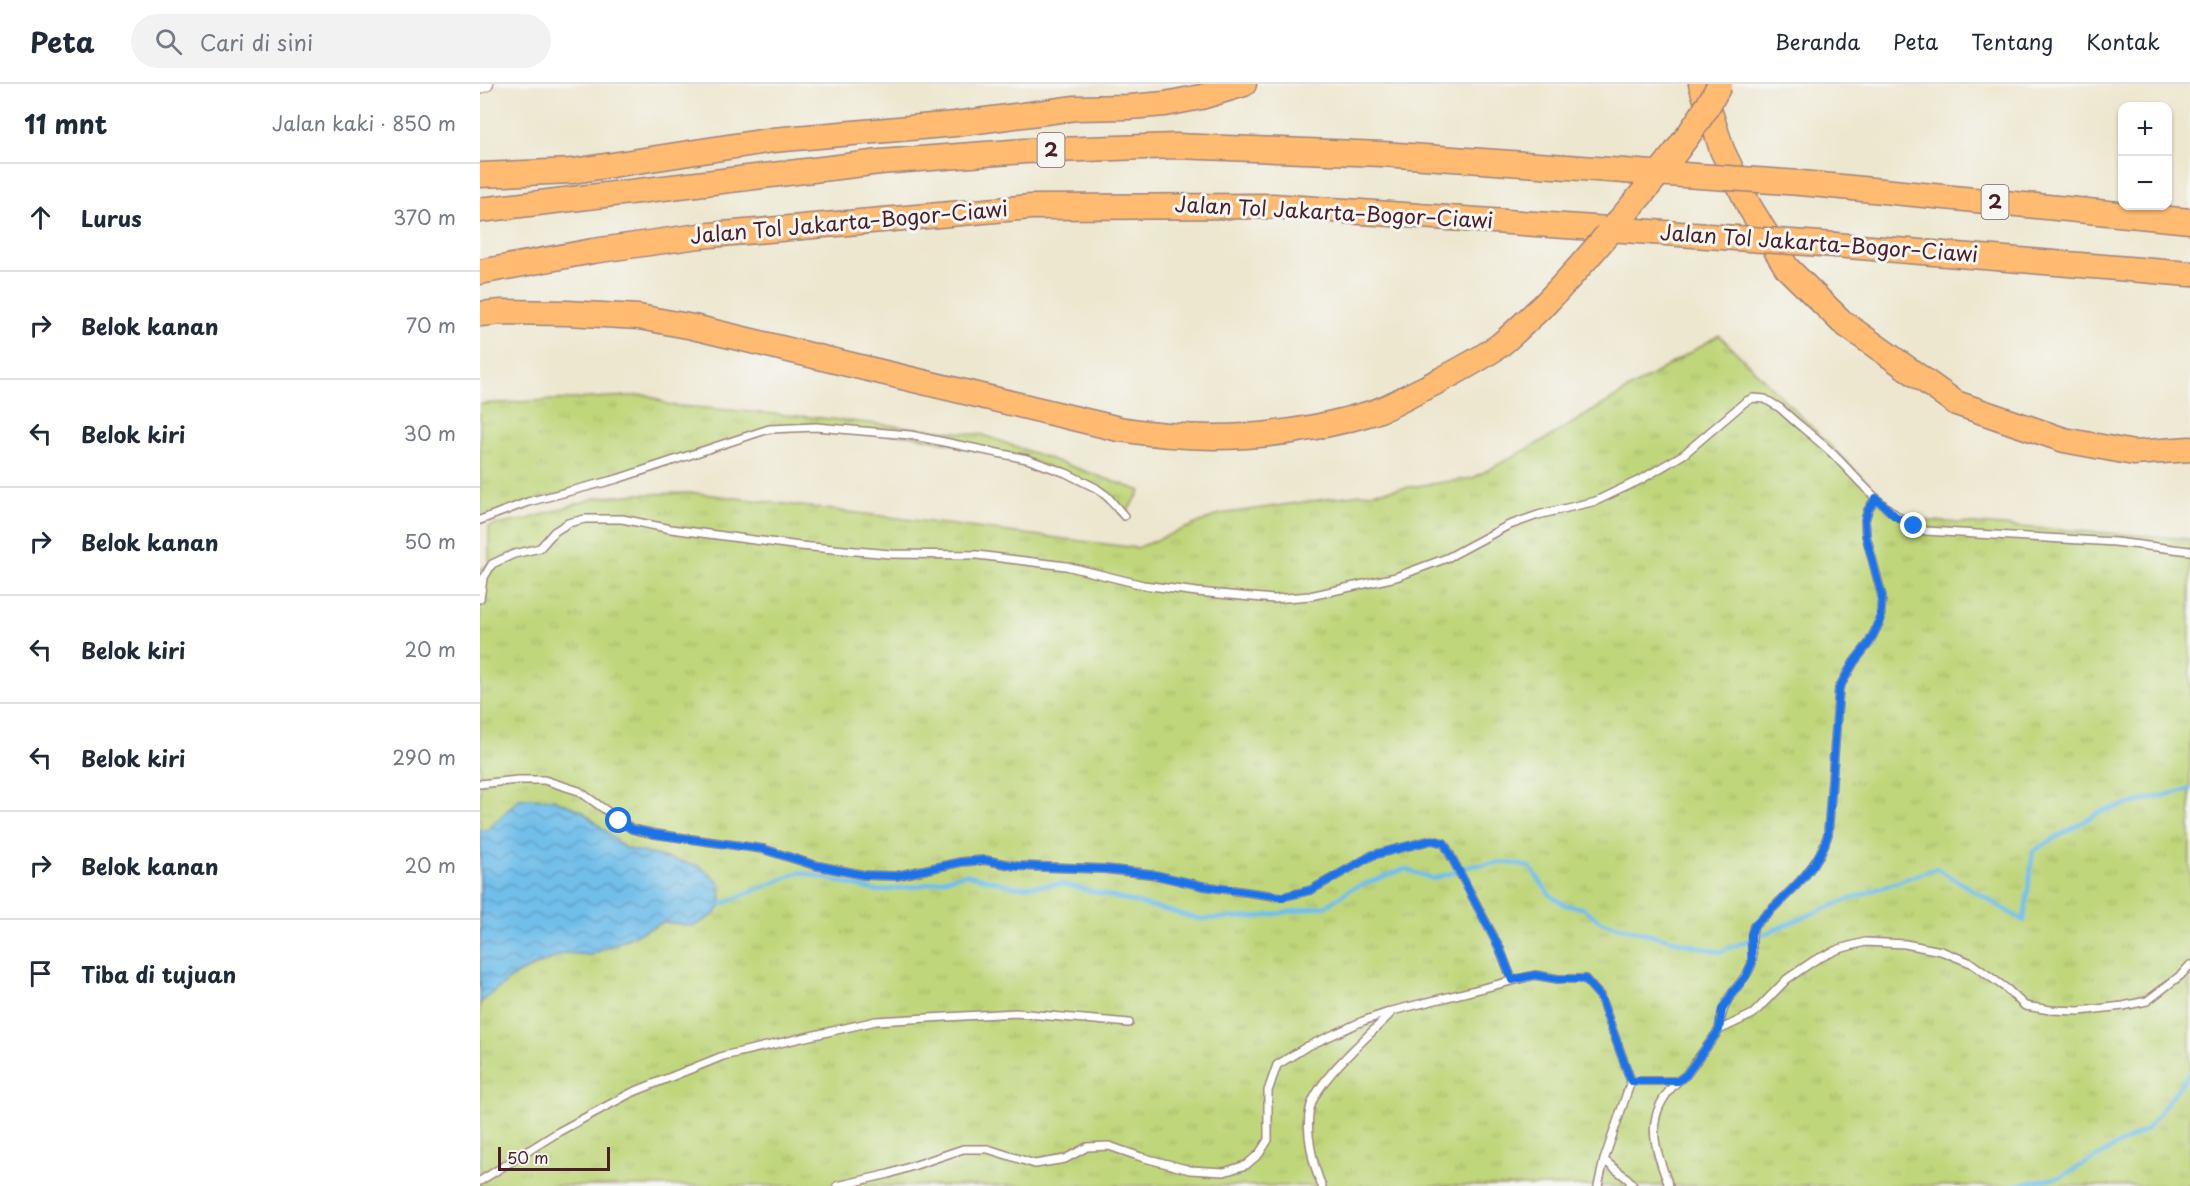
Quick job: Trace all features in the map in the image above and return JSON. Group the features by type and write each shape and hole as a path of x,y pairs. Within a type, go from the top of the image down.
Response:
{"highway":[{"path":"480,175 573,171 773,140 955,124 1075,108 1165,104 1244,84"},
{"path":"1701,84 1722,150 1749,206 1787,268 1842,322 1956,403 2064,440 2134,453 2190,449"},
{"path":"480,314 567,313 639,317 739,337 1119,429 1158,436 1242,438 1304,429 1373,413 1446,377 1499,345 1544,306 1581,267 1658,175 1707,108 1720,84"},
{"name":"2","path":"480,210 880,162 1025,151 1176,146 1382,154 1801,183 2190,221"},
{"name":"Jalan Tol Jakarta–Bogor–Ciawi","path":"480,272 593,251 699,236 1031,207 1273,206 1835,245 2190,274"}],"street":[{"path":"480,86 486,84"}],"lane":[{"path":"480,599 483,579 492,564 514,554 540,548 554,532 568,523 594,519 622,519 671,529 800,546 890,554 977,555 1066,566 1143,585 1197,592 1274,599 1310,596 1396,577 1447,558 1507,526 1538,515 1596,501 1684,454 1744,402 1760,398 1780,408 1831,452 1895,516 1926,531 2115,542 2190,551"},
{"path":"480,520 528,502 617,479 769,429 816,427 910,435 1027,459 1066,473 1096,488 1124,516"},
{"path":"1669,1186 1658,1157 1654,1133 1655,1116 1665,1094 1686,1075 1719,1030 1722,1010 1746,976 1752,963 1751,935 1754,926 1810,869 1824,850 1828,834 1839,688 1854,662 1869,643 1880,621 1882,596 1866,536 1865,520 1876,498"},
{"path":"480,784 544,780 579,791 632,829 763,849 814,865 864,875 896,876 961,862 985,860 1016,866 1104,869 1151,874 1203,886 1282,897 1311,890 1373,855 1432,840 1444,843 1500,949 1512,980"},
{"path":"1719,1030 1753,1014 1787,979 1815,960 1839,949 1865,942 1905,944 1941,951 1971,963 2007,989 2025,1006 2050,1010 2080,1011 2147,1001 2181,975 2190,965"},
{"path":"837,1186 889,1174 963,1149 988,1149 1035,1164 1065,1159 1087,1146 1109,1146 1190,1170 1224,1172 1246,1165 1259,1154 1268,1140 1268,1091 1277,1065 1335,1033 1392,1011 1535,975 1558,979 1585,979 1600,996 1631,1081 1604,1160 1598,1186"},
{"path":"1322,1186 1310,1145 1310,1108 1323,1083 1392,1011"},
{"path":"480,1181 560,1131 631,1093 723,1056 876,1021 1016,1013 1128,1023"},
{"path":"1631,1081 1678,1081"},
{"path":"1604,1160 1628,1179 1633,1186"}],"green space":[{"path":"1719,335 1904,519 2190,539 2190,1186 480,1186 480,570 489,564 489,526 525,520 595,498 639,494 696,493 1137,548 1220,514 1473,478 1546,439"},
{"path":"648,395 669,405 983,435 1141,491 1124,516 1096,488 1027,459 910,435 813,428 769,429 617,479 528,502 480,523 480,404"}],"water":[{"path":"520,798 553,799 582,811 625,848 699,866 719,882 722,904 714,915 694,926 664,922 591,955 565,953 517,974 480,1003 480,830 487,830"}],"waterway":[{"path":"722,904 800,872 876,891 919,886 965,874 1017,887 1063,884 1200,919 1257,917 1326,906 1351,889 1405,869 1433,879 1471,866 1504,862 1530,867 1549,894 1565,905 1583,908 1601,922 1720,952 1831,906 1936,868 2024,921 2033,851 2102,811 2190,789"},
{"path":"2012,1186 2061,1177 2147,1129 2190,1072"}],"route":[{"path":"619,821 632,829 654,834 763,849 814,865 864,875 896,876 961,862 985,860 1016,866 1104,869 1151,874 1203,886 1282,897 1311,890 1373,855 1432,840 1444,843 1500,949 1512,980 1535,975 1558,979 1585,979 1600,996 1631,1081 1678,1081 1686,1075 1719,1030 1722,1010 1746,976 1752,963 1751,935 1754,926 1810,869 1824,850 1828,834 1839,688 1854,662 1869,643 1880,621 1882,596 1866,536 1865,520 1868,510 1876,498 1895,516 1914,526"}]}
